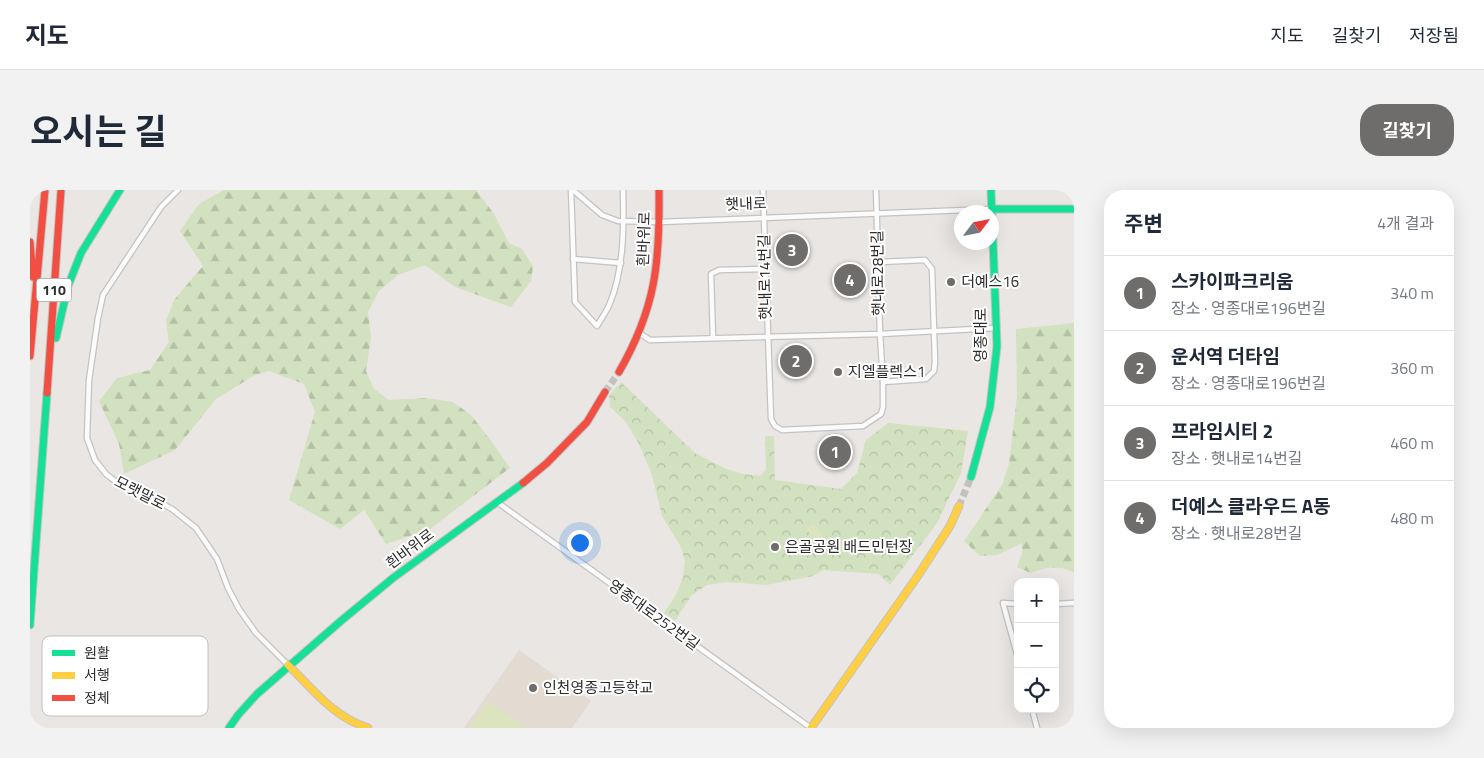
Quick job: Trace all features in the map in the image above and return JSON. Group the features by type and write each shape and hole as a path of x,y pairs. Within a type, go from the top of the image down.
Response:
{"main road":[{"name":"110","path":"30,356 45,190"},
{"name":"110","path":"30,625 61,190"},
{"path":"48,390 58,327 68,286 81,253 120,190"},
{"path":"95,229 126,190"},
{"name":"흰바위로","path":"619,372 628,358 648,312 656,278 660,222 659,190"},
{"name":"영종대로","path":"991,190 992,205"},
{"name":"햇내로","path":"999,209 1074,209"},
{"path":"30,242 34,305"},
{"name":"영종대로","path":"971,477 990,407 997,346 993,250"},
{"name":"흰바위로","path":"229,728 257,694 288,665 393,578 536,474 587,422 605,392"},
{"path":"811,728 917,577 950,526 959,506"},
{"path":"288,665 342,716 368,728"}],"street":[{"name":"모랫말로","path":"178,190 161,207 103,295 89,380 87,438 95,460 106,474 120,485 146,495 172,509 196,528 217,559 228,588 239,609 256,633 288,665"},
{"path":"572,190 602,215 618,221 660,222"},
{"path":"572,190 575,302 596,326 610,303 621,262 624,221 623,190"},
{"name":"햇내로14번길","path":"763,190 770,419 775,426 782,430 863,426 881,414 883,407 883,382"},
{"name":"햇내로28번길","path":"876,190 883,382"},
{"name":"햇내로","path":"660,222 954,210"},
{"path":"573,259 621,262"},
{"path":"879,262 925,260 932,269 934,371 926,379 883,382"},
{"path":"713,338 711,274 719,270 765,269"},
{"path":"639,333 650,340 880,334 996,328"},
{"name":"영종대로252번길","path":"497,502 811,728"},
{"path":"1059,604 1074,602"},
{"path":"1014,604 1003,603 1014,643"},
{"path":"1033,713 1037,728"}],"shaded area":[{"name":"인천영종고등학교","path":"519,650 591,701 572,728 464,728"}],"green space":[{"path":"224,190 476,190 494,214 509,243 522,249 533,266 531,281 511,307 455,287 425,265 398,275 379,291 368,312 371,337 366,371 374,389 389,400 426,398 453,402 471,415 510,468 430,529 386,544 364,510 340,529 289,500 315,412 304,384 269,371 255,375 216,399 175,450 124,474 119,444 99,401 117,378 150,370 169,342 166,321 174,300 203,266 180,231 199,204"},
{"path":"1074,323 1074,572 1053,568 1031,573 1017,567 1022,554 1022,543 997,555 980,556 964,541 1002,485 1009,464 1017,396 1016,329"},
{"path":"621,382 695,453 724,468 743,474 760,476 766,470 765,436 774,436 775,480 841,489 857,473 866,440 888,423 968,431 961,473 937,523 890,585 879,574 823,570 813,576 766,585 726,582 707,585 691,596 675,621 664,613 676,595 683,578 685,561 681,547 662,516 652,475 640,446 626,422 610,407 609,396"},
{"path":"814,523 824,538 816,544 806,528"},
{"path":"488,701 526,728 469,728"}],"tunnel":[{"path":"605,392 619,372"},
{"path":"959,506 971,477"}],"traffic: fast":[{"path":"56,338 68,286 81,253 120,190"},
{"path":"971,477 990,407 997,346 991,190"},
{"path":"999,209 1074,209"},
{"path":"30,625 47,393"},
{"path":"229,728 257,694 342,620 393,578 523,483"}],"traffic: slow":[{"path":"811,728 917,577 950,526 959,506"},
{"path":"288,665 315,693 344,717 368,728"}],"traffic: jam":[{"path":"30,356 45,190"},
{"path":"47,393 61,190"},
{"path":"619,372 641,327 653,284 657,262 659,190"},
{"path":"30,242 33,277"},
{"path":"523,483 547,463 587,422 605,392"}],"place":[{"name":"프라임시티 2","path":"792,250"},
{"name":"더예스 클라우드 A동","path":"850,280"},
{"name":"더예스16","path":"951,282"},
{"name":"운서역 더타임","path":"796,361"},
{"name":"지엘플렉스1","path":"838,372"},
{"name":"스카이파크리움","path":"835,452"},
{"name":"은골공원 배드민턴장","path":"775,547"},
{"name":"인천영종고등학교","path":"533,688"}]}
